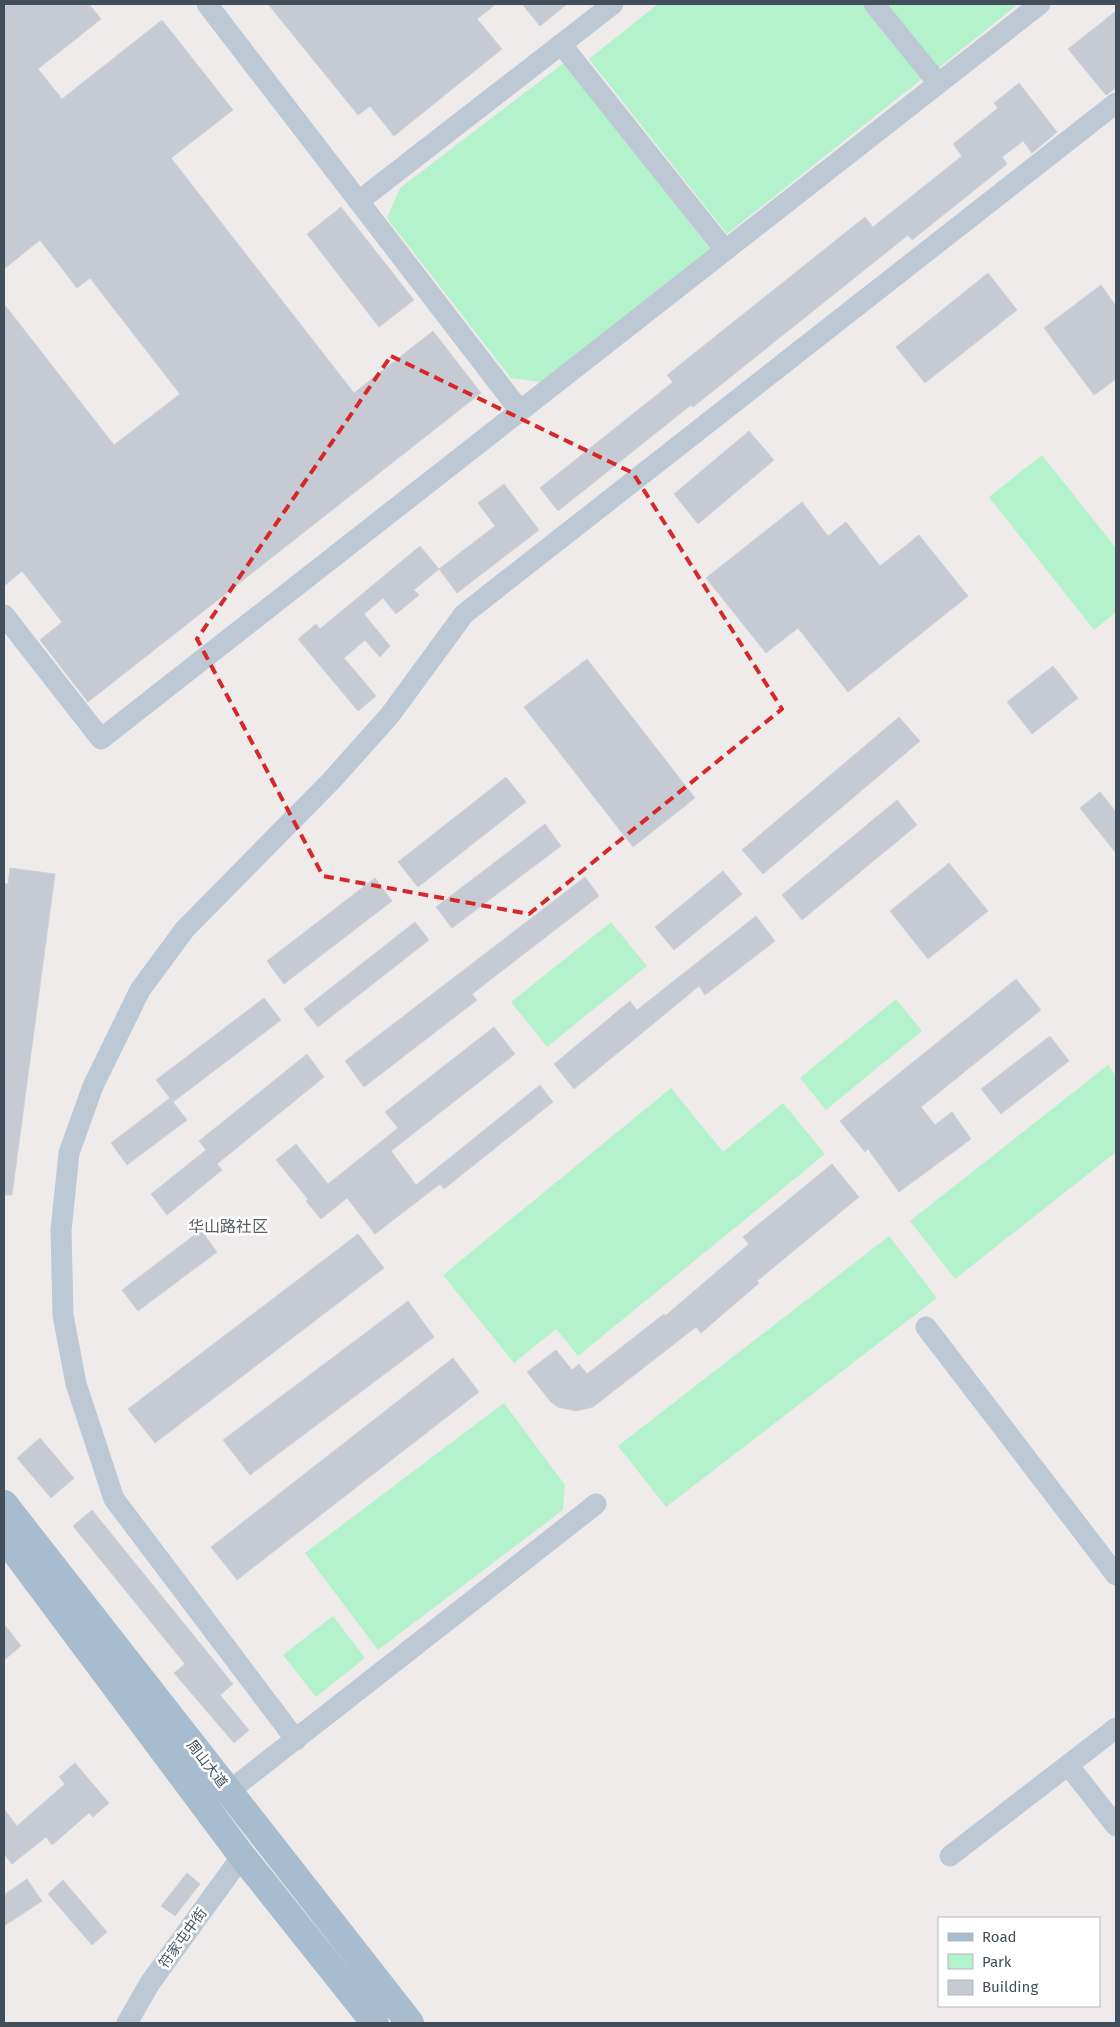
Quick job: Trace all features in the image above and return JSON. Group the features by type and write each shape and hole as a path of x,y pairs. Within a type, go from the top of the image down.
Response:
{"main road":[{"name":"周山大道","path":"4,1504 410,2023"},
{"name":"周山大道","path":"4,1537 242,1856 375,2023"}],"street":[{"path":"207,4 520,411"},
{"path":"359,201 614,4"},
{"path":"874,4 938,83"},
{"path":"4,615 100,739 1040,4"},
{"path":"561,44 725,250"},
{"path":"296,1740 114,1499 76,1384 63,1315 61,1230 69,1153 93,1086 140,990 185,929 332,780 390,715 464,614 1116,103"},
{"path":"926,1326 1116,1575"},
{"path":"228,1792 596,1504"},
{"path":"950,1856 1116,1728"},
{"path":"1068,1765 1116,1826"},
{"name":"符家屯中街","path":"127,2023 150,1984 242,1856"}],"highlighted area":[{"path":"391,356 633,473 782,709 529,914 323,876 197,639"}],"green space":[{"path":"658,4 864,4 923,78 727,234 589,59"},
{"path":"882,4 1018,4 936,70"},
{"path":"565,62 711,250 541,382 511,378 387,218 400,188"},
{"path":"1042,455 1116,548 1116,612 1094,630 989,497"},
{"path":"611,922 647,966 547,1047 511,1002"},
{"path":"896,999 922,1031 826,1110 800,1078"},
{"path":"1108,1065 1116,1076 1116,1152 955,1279 910,1221"},
{"path":"671,1088 723,1152 783,1103 825,1154 578,1356 556,1329 514,1363 443,1275"},
{"path":"889,1236 937,1298 666,1507 618,1446"},
{"path":"504,1403 565,1485 563,1510 378,1650 305,1553"},
{"path":"333,1616 365,1658 316,1697 283,1655"}],"building":[{"path":"4,4 89,4 101,19 38,69 62,99 162,20 233,110 171,158 354,393 433,331 481,393 88,702 40,640 62,622 22,571 4,586 4,304 114,445 180,394 90,278 77,288 40,240 4,269"},
{"path":"268,4 496,4 477,19 502,49 394,136 370,106 358,115"},
{"path":"522,4 567,4 540,26"},
{"path":"1116,11 1116,88 1106,95 1068,49"},
{"path":"1019,83 1057,132 1032,153 1023,141 1002,157 1007,164 912,240 908,235 693,407 691,405 558,511 540,488 673,382 667,375 865,217 873,227 962,156 953,144 998,108 994,103"},
{"path":"341,207 414,300 379,327 307,234"},
{"path":"988,273 1017,310 925,383 896,347"},
{"path":"1101,285 1116,306 1116,379 1094,395 1044,328"},
{"path":"749,431 774,460 698,524 674,494"},
{"path":"504,484 539,530 457,593 439,569 495,526 478,503"},
{"path":"802,502 828,536 846,522 880,566 919,535 968,596 848,692 798,628 766,653 706,578"},
{"path":"420,546 439,569 414,590 419,595 396,614 383,598 364,614 390,646 380,657 365,640 344,658 376,696 358,711 298,639 316,624 320,629"},
{"path":"587,659 695,798 633,847 524,707"},
{"path":"1053,666 1078,698 1032,734 1007,702"},
{"path":"899,717 920,741 763,874 742,850"},
{"path":"506,777 526,802 418,887 398,862"},
{"path":"1100,792 1116,812 1116,853 1080,808"},
{"path":"897,800 917,825 802,920 782,895"},
{"path":"545,824 561,846 452,928 436,907"},
{"path":"949,863 988,911 928,959 890,911"},
{"path":"10,868 55,874 12,1195 4,1195 4,883 8,884"},
{"path":"723,871 742,894 674,950 655,927"},
{"path":"585,877 599,896 472,994 477,1000 364,1087 345,1061"},
{"path":"375,878 392,901 284,984 267,961"},
{"path":"756,916 775,941 705,995 699,986 574,1089 554,1064 630,1001 637,1010"},
{"path":"415,922 429,940 318,1027 304,1009"},
{"path":"1016,979 1041,1010 921,1107 935,1125 952,1112 971,1139 899,1192 868,1149 865,1152 840,1121"},
{"path":"264,998 281,1020 173,1102 156,1080"},
{"path":"494,1027 515,1054 391,1151 416,1185 540,1085 553,1102 444,1189 440,1184 375,1234 347,1198 321,1219 306,1201 308,1199 276,1160 296,1144 328,1184 398,1128 385,1112"},
{"path":"1050,1036 1069,1061 1001,1114 981,1089"},
{"path":"307,1054 324,1077 217,1164 222,1170 167,1215 151,1194 206,1150 199,1141"},
{"path":"170,1098 187,1120 127,1165 111,1143"},
{"path":"832,1164 859,1197 757,1281 759,1283 701,1333 696,1327 593,1407 576,1411 558,1407 551,1402 527,1372 556,1350 572,1370 579,1364 587,1374 664,1314 665,1316 749,1244 743,1237"},
{"path":"201,1230 217,1252 138,1311 122,1290"},
{"path":"358,1234 384,1268 155,1443 128,1409"},
{"path":"408,1301 434,1337 250,1475 223,1440"},
{"path":"453,1358 479,1392 237,1580 211,1547"},
{"path":"40,1438 74,1478 51,1498 17,1458"},
{"path":"92,1510 233,1684 220,1695 249,1730 234,1743 174,1673 185,1664 73,1526"},
{"path":"4,1624 21,1646 4,1660"},
{"path":"75,1763 109,1803 93,1817 89,1813 52,1845 46,1837 12,1864 4,1854 4,1809 17,1826 65,1784 59,1777"},
{"path":"187,1873 200,1884 175,1916 161,1906"},
{"path":"27,1879 42,1901 4,1926 4,1895"},
{"path":"63,1880 107,1932 92,1945 48,1894"}],"district":[{"name":"华山路社区","path":"228,1226"}]}
